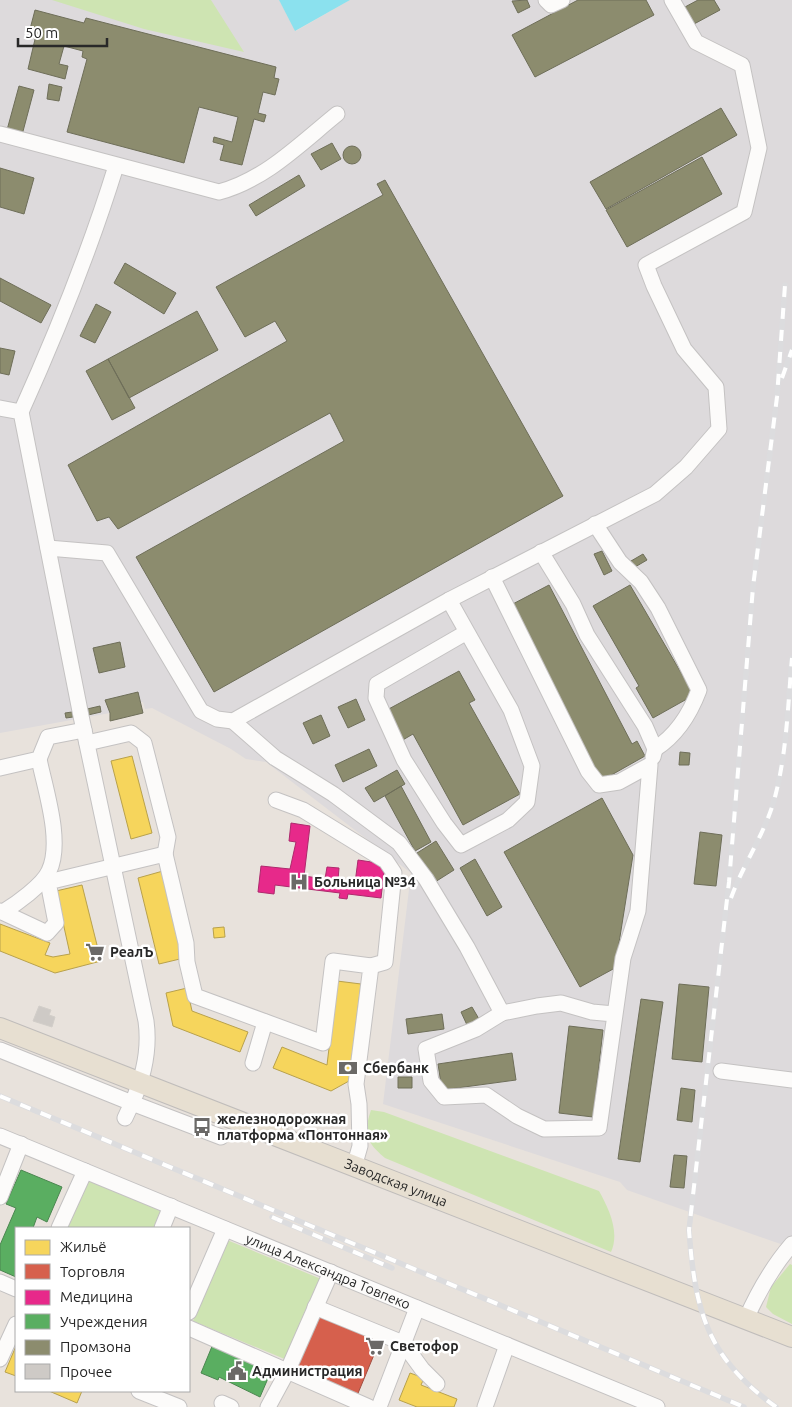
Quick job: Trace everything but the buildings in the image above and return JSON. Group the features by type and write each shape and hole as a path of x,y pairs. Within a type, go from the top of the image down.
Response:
{"main road":[{"name":"Заводская улица","path":"0,1028 354,1168 792,1337"}],"street":[{"path":"546,0 551,5 562,0"},
{"path":"233,721 492,577 655,494 686,467 719,429 716,387 684,350 646,265 744,212 759,148 742,65 696,42 672,0"},
{"path":"0,134 219,192 238,187 272,166 337,114"},
{"path":"116,166 102,213 51,344 21,412 84,730 149,1040 140,1084 125,1118"},
{"path":"0,408 21,412"},
{"path":"595,524 620,562 641,582 658,608 699,690 693,708 682,725 656,749 650,765 638,911 622,958 599,1128 544,1129 517,1116 486,1094 444,1097 431,1081 426,1049 476,1029 502,1013 562,1003 592,1012 614,1014"},
{"path":"48,548 107,553 201,711 217,719 233,721 276,758 333,794 399,843 432,887 502,1013"},
{"path":"541,552 573,604 586,635 645,726 656,749"},
{"path":"492,577 588,771 599,785 619,782 650,765"},
{"path":"450,600 511,710 532,766 527,802 508,820 461,845 444,823 404,760 376,698 377,684 467,632"},
{"path":"1,911 47,932 56,923 48,877 54,831 39,759 48,737 84,730 131,734 144,743 168,837 165,854 186,944 187,962 195,996 323,1043 333,961 371,966 385,962 394,872 386,861 303,810 276,800"},
{"path":"0,768 39,759"},
{"path":"1,911 26,896 48,877 113,866 165,854"},
{"path":"354,1168 360,1146 359,1104 356,1084 371,966"},
{"path":"253,1063 265,1022"},
{"path":"0,1050 221,1137"},
{"path":"721,1071 792,1080"},
{"name":"улица Александра Товпеко","path":"0,1136 657,1407"},
{"path":"0,1197 21,1144"},
{"path":"60,1227 85,1171"},
{"path":"162,1227 171,1206"},
{"path":"190,1310 225,1229"},
{"path":"746,1319 754,1300 782,1254 792,1244"},
{"path":"268,1407 287,1372 331,1272"},
{"path":"0,1282 15,1289"},
{"path":"315,1307 404,1343 422,1369 437,1384"},
{"path":"380,1407 417,1308"},
{"path":"0,1359 15,1326"},
{"path":"190,1328 369,1407"},
{"path":"485,1407 507,1345"},
{"path":"157,1394 179,1407"}],"shaded area":[{"path":"0,0 279,0 296,31 350,0 792,0 792,1248 627,1190 620,1182 383,1104 411,873 266,762 246,759 231,749 152,708 145,709 143,702 110,710 110,713 0,733"}],"green space":[{"path":"52,0 211,0 244,52 144,29"},
{"path":"371,1110 384,1112 599,1191 610,1213 614,1229 611,1252 385,1158 374,1147 368,1137 367,1125"},
{"path":"89,1179 163,1210 155,1227 68,1227"},
{"path":"227,1240 321,1279 287,1360 193,1321"},
{"path":"790,1264 792,1265 792,1324 773,1314 766,1307 771,1287"}],"water":[{"path":"279,0 350,0 295,31"}],"railway":[{"path":"776,1407 753,1389 734,1370 720,1351 709,1330 695,1285 689,1230 729,882 753,587 777,397 785,285"},
{"path":"782,378 792,350"},
{"path":"731,898 767,820 776,793 785,743 792,658"},
{"path":"0,1096 744,1407"},
{"path":"272,1217 392,1268"}],"place":[{"name":"Больница №34","path":"299,882"},
{"name":"РеалЪ","path":"95,952"},
{"name":"Сбербанк","path":"348,1068"},
{"name":"железнодорожная платформа «Понтонная»","path":"202,1127"},
{"name":"Светофор","path":"375,1346"},
{"name":"Администрация","path":"237,1371"}]}
